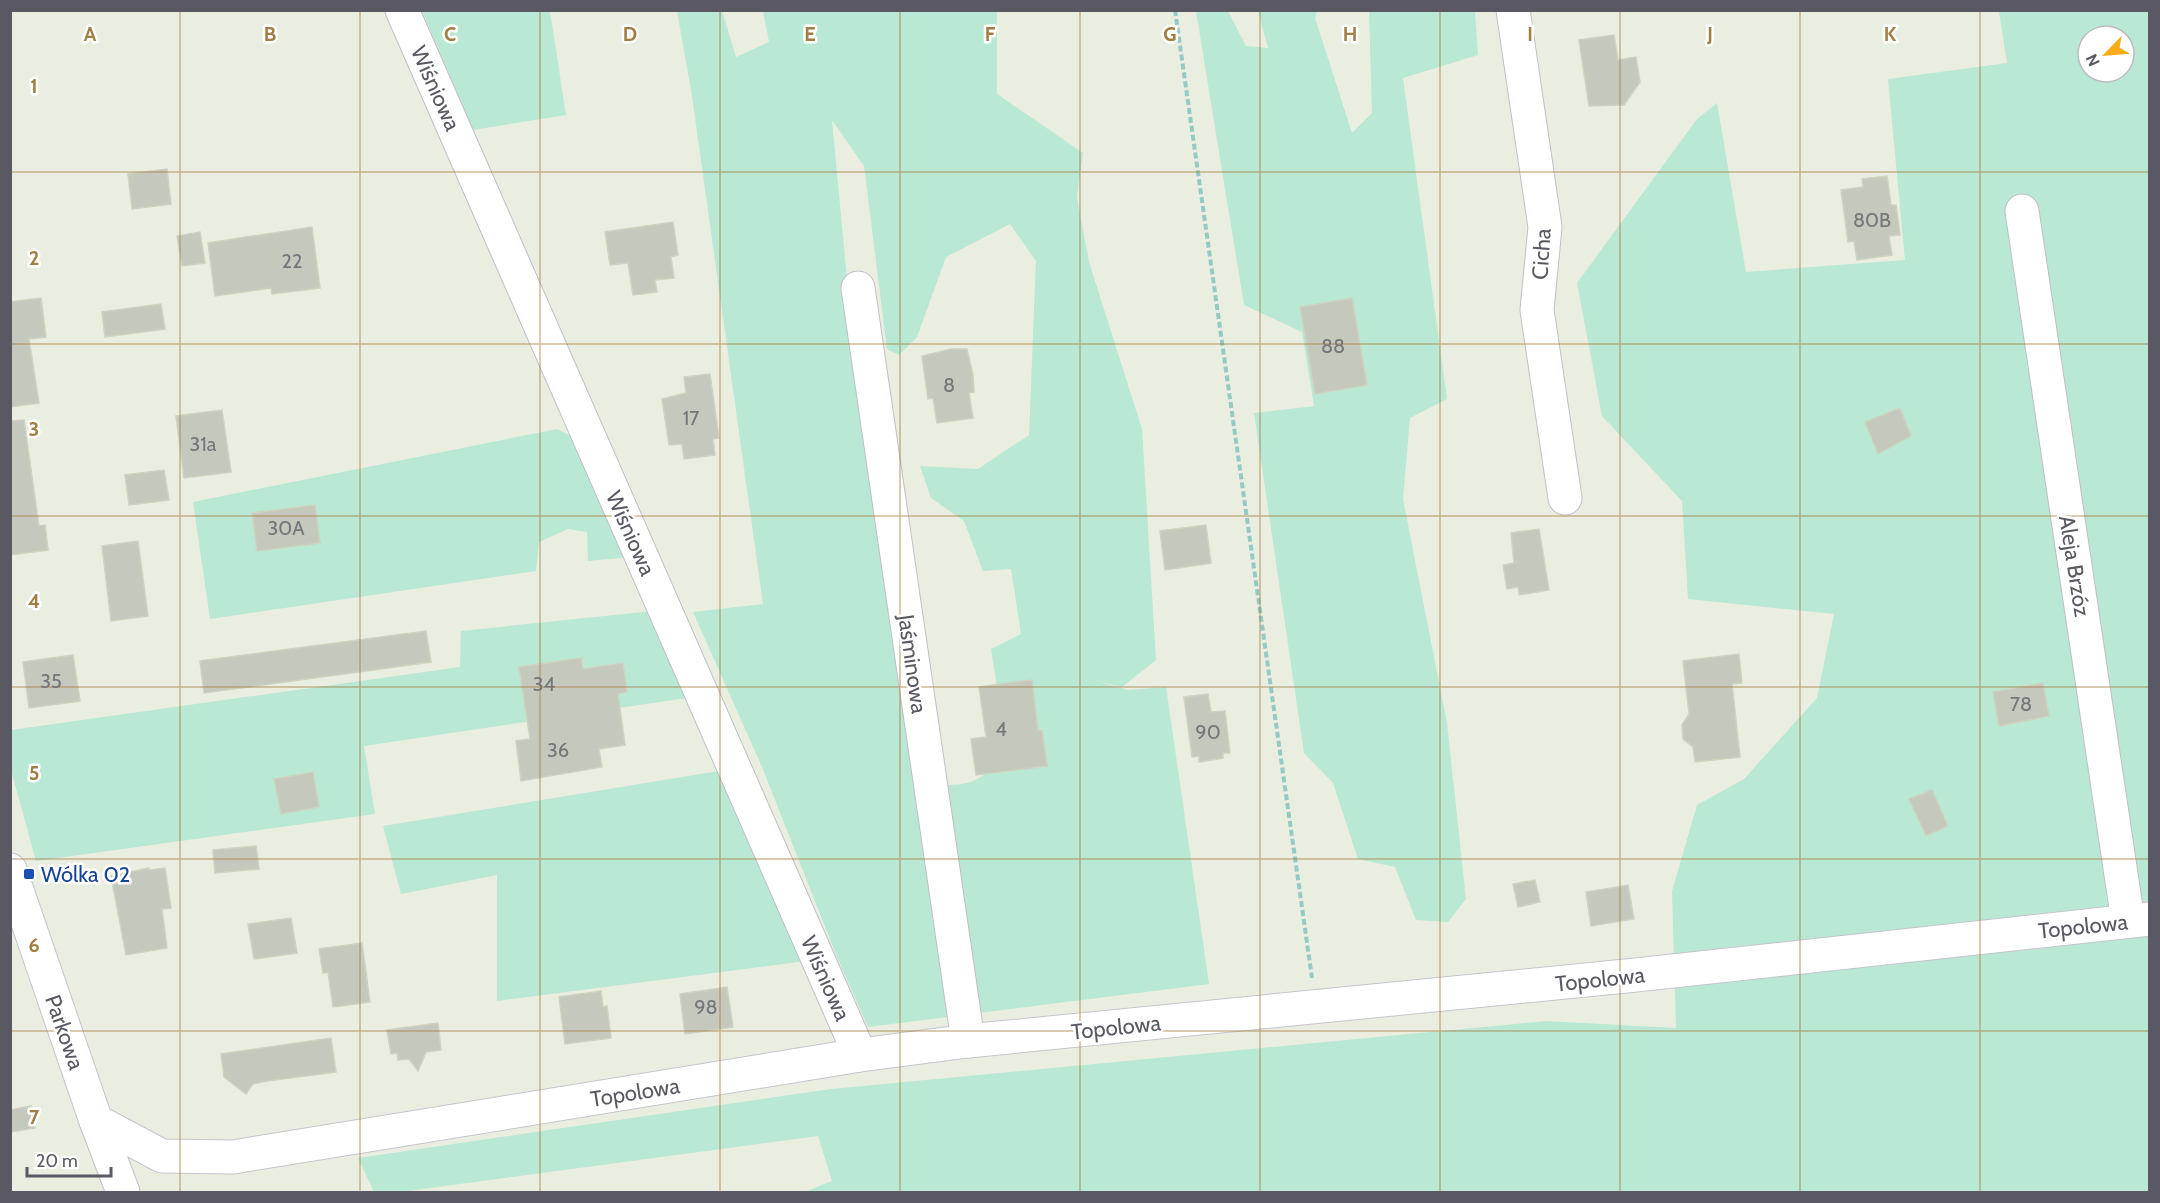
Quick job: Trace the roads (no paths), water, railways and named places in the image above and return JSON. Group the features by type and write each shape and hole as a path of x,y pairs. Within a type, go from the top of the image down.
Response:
{"street":[{"name":"Wiśniowa","path":"402,10 860,1055"},
{"name":"Cicha","path":"1513,10 1545,227 1537,310 1565,498"},
{"name":"Aleja Brzóz","path":"2022,211 2139,920"},
{"name":"Jaśminowa","path":"858,288 968,1041"},
{"name":"Parkowa","path":"10,870 123,1192"},
{"name":"Topolowa","path":"96,1120 162,1156 233,1157 860,1055 968,1041 1317,1007 2139,920"}],"place":[{"name":"Wólka 02","path":"29,874"}]}
